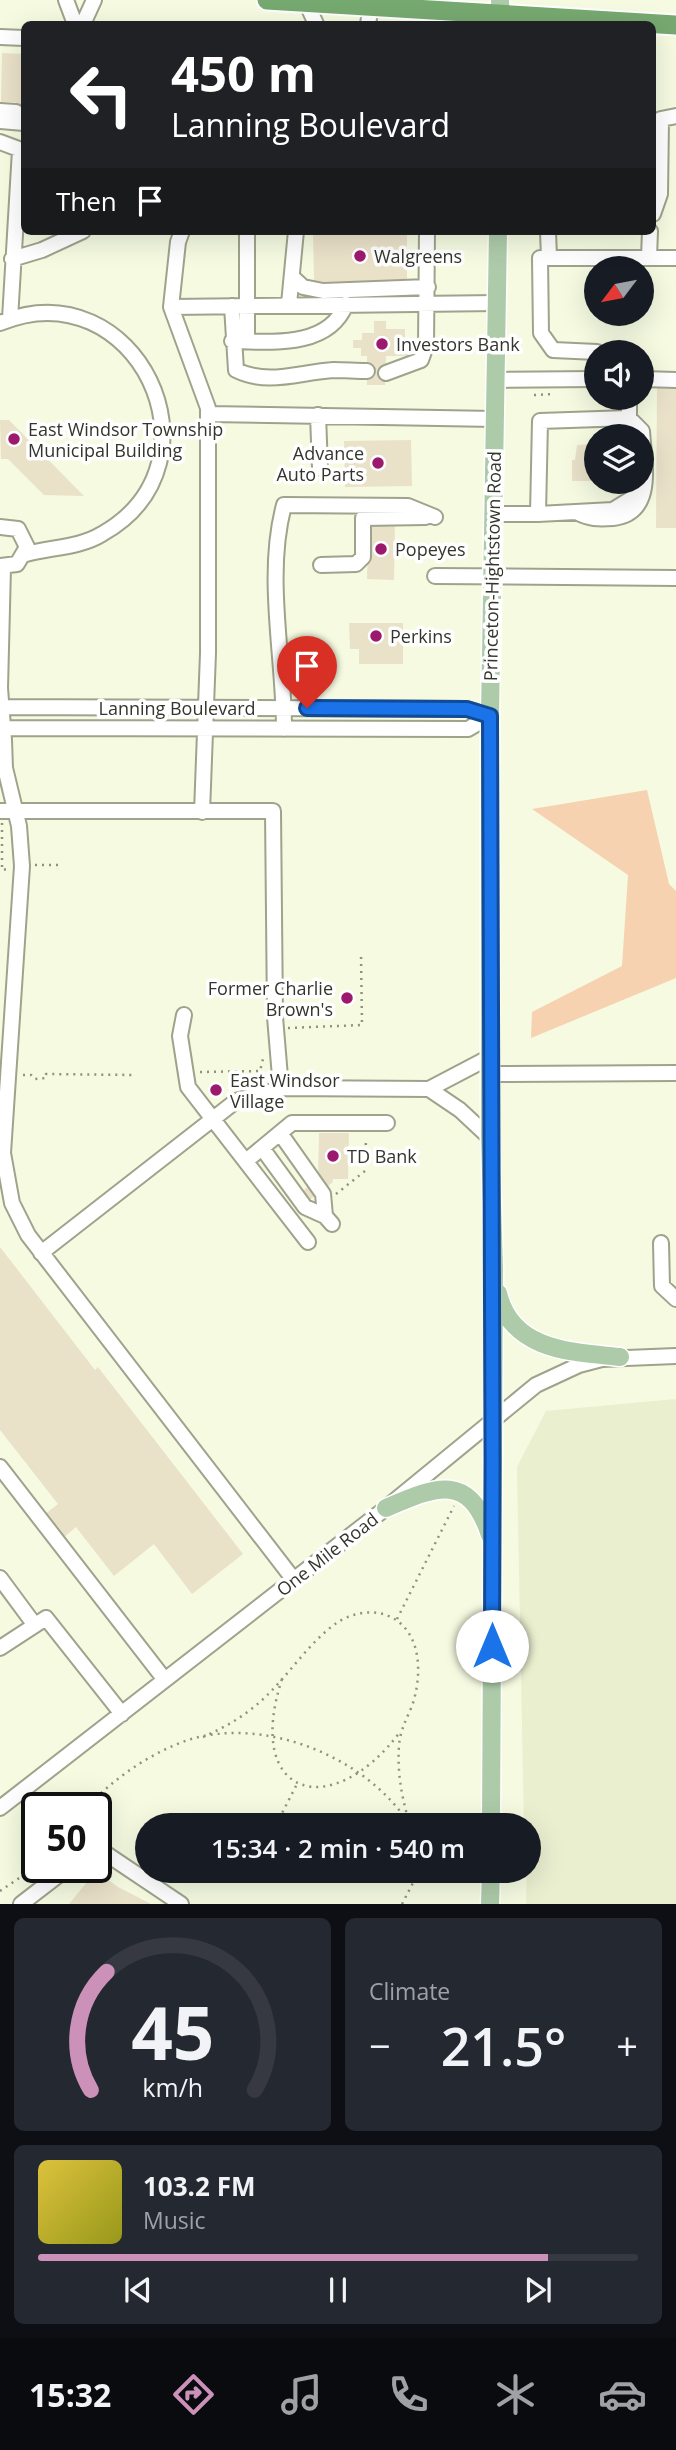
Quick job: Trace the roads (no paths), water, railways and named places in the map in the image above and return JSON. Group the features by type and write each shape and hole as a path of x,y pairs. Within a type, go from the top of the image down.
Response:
{"highway":[{"path":"267,0 306,2 369,15 427,17 501,13 581,21"},
{"path":"656,24 676,25"}],"main road":[{"name":"Princeton-Hightstown Road","path":"491,1813 494,1268 490,1138 490,716 498,235"},
{"path":"494,1268 499,1297 506,1313 527,1336 555,1350 621,1357"},
{"path":"386,1508 442,1487 460,1492 473,1501 485,1520 493,1544"},
{"path":"491,1883 491,1904"}],"street":[{"path":"66,0 74,21"},
{"path":"84,21 94,0"},
{"path":"306,2 315,21"},
{"path":"0,37 21,38"},
{"path":"0,111 20,117"},
{"path":"656,203 660,189 656,156 662,119 676,116"},
{"path":"0,121 20,117"},
{"path":"0,142 21,151"},
{"path":"21,162 5,321 51,313 71,316 109,332 140,361 157,394 162,414 161,455 146,493 134,509 119,523 85,542 26,554 17,564 2,566 1,728 6,811 22,866 3,1153 12,1203 28,1235 293,1580"},
{"path":"12,259 42,250 74,235"},
{"path":"181,235 171,307 208,414 208,653 202,812"},
{"path":"247,235 247,305 236,370 251,377 285,379 332,370 367,372"},
{"path":"289,304 296,235"},
{"path":"386,373 421,360 426,346 427,235"},
{"path":"548,235 549,258"},
{"path":"649,256 650,235"},
{"path":"654,257 676,258"},
{"path":"584,258 540,258 541,333 553,350 584,351"},
{"path":"292,277 303,287 323,291 428,287"},
{"path":"171,307 497,303"},
{"path":"239,341 294,341 331,328 340,319 346,304"},
{"path":"232,306 239,341"},
{"path":"495,380 584,379"},
{"path":"654,379 676,380"},
{"path":"629,410 629,424"},
{"path":"208,414 495,419"},
{"path":"318,415 320,468"},
{"path":"629,418 631,424"},
{"path":"538,514 540,421 629,418 642,431 644,482 641,502 626,516 593,520 576,512"},
{"path":"576,512 590,503 614,503 626,497 627,494"},
{"path":"494,514 613,510 624,505 634,494"},
{"path":"284,729 277,594 277,530 284,505 408,506 435,517 363,518 363,557 356,564 321,565"},
{"path":"0,527 12,526 23,534 26,554"},
{"path":"435,576 676,578"},
{"name":"Lanning Boulevard","path":"1,708 467,709 490,716"},
{"name":"Lanning Boulevard","path":"1,728 468,729 490,716"},
{"path":"6,811 273,811 276,1029 281,1089"},
{"path":"184,1015 180,1036 188,1087 211,1120 309,1242"},
{"path":"41,1252 236,1101 281,1089 429,1089 490,1066 676,1073"},
{"path":"429,1089 460,1110 490,1138"},
{"path":"246,1161 292,1123 387,1123"},
{"path":"271,1140 323,1194 328,1220 305,1207 271,1140"},
{"path":"661,1243 662,1286 676,1299"},
{"name":"One Mile Road","path":"0,1808 386,1508 536,1385 579,1365 621,1357 676,1356"},
{"path":"0,1467 165,1679"},
{"path":"0,1578 122,1714"},
{"path":"0,1648 40,1621"},
{"path":"112,1858 181,1904"},
{"path":"21,1904 48,1883"}],"place":[{"name":"Walgreens","path":"360,256"},
{"name":"Investors Bank","path":"382,344"},
{"name":"East Windsor Township Municipal Building","path":"14,439"},
{"name":"Advance Auto Parts","path":"378,463"},
{"name":"Popeyes","path":"381,549"},
{"name":"Perkins","path":"376,636"},
{"name":"Former Charlie Brown's","path":"347,998"},
{"name":"East Windsor Village","path":"216,1090"},
{"name":"TD Bank","path":"333,1156"}]}
